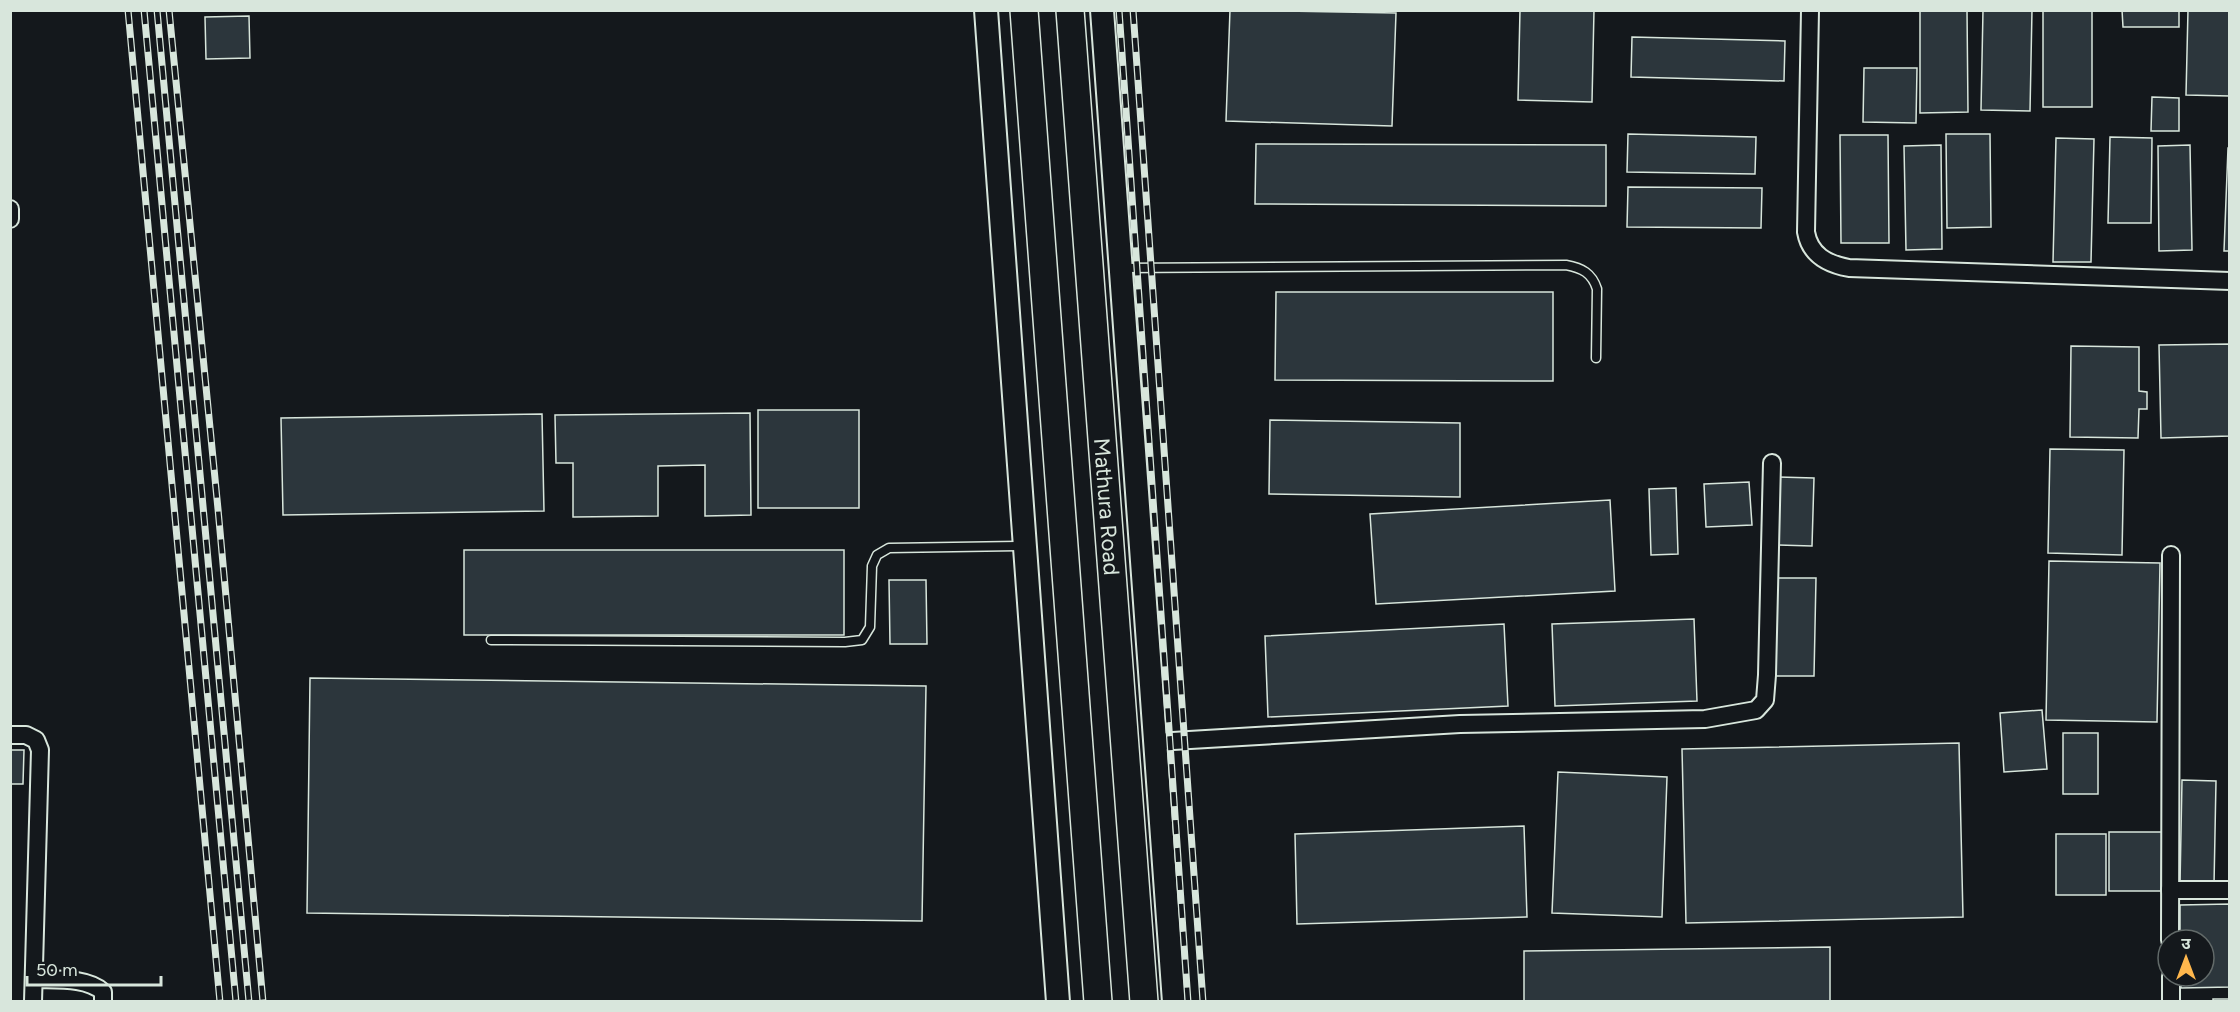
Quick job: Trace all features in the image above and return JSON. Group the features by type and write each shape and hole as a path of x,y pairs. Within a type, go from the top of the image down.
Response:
{"highway":[{"name":"Mathura Road","path":"1024,10 1098,1002"},
{"name":"Mathura Road","path":"1070,10 1144,1002"}],"main road":[{"path":"986,10 1058,1002"},
{"path":"1102,10 1174,1002"}],"street":[{"path":"1810,10 1806,232 1808,242 1820,258 1836,266 1849,268 2229,281"},
{"path":"10,209 10,219"},
{"path":"1156,742 1460,724 1705,719 1756,710 1765,700 1767,675 1772,463"},
{"path":"2170,928 2171,555"},
{"path":"10,735 26,735 36,740 40,750 33,1002"},
{"path":"2170,890 2229,890"},
{"path":"34,979 85,983 103,992 103,1002"}],"lane":[{"path":"1120,268 1566,265 1587,272 1594,279 1597,289 1596,358"},
{"path":"490,640 845,642 862,640 870,627 872,566 877,555 889,549 900,548 1025,546"}],"building":[{"path":"1230,10 1396,13 1392,126 1226,121"},
{"path":"1520,10 1594,10 1592,102 1518,100"},
{"path":"1920,10 1967,10 1968,112 1920,113"},
{"path":"1983,10 2032,10 2030,111 1981,110"},
{"path":"2043,10 2092,10 2092,107 2043,107"},
{"path":"2122,10 2179,10 2179,27 2123,27"},
{"path":"2188,10 2230,10 2230,96 2186,95"},
{"path":"249,16 250,58 206,59 205,17"},
{"path":"1632,37 1785,41 1784,81 1631,77"},
{"path":"1864,68 1917,68 1916,123 1863,122"},
{"path":"2152,97 2179,98 2179,131 2151,131"},
{"path":"1628,134 1756,137 1755,174 1627,172"},
{"path":"1946,134 1990,134 1991,227 1947,228"},
{"path":"1840,135 1888,135 1889,243 1841,243"},
{"path":"2110,137 2152,138 2151,223 2108,223"},
{"path":"2056,138 2094,139 2091,262 2053,262"},
{"path":"1256,144 1606,145 1606,206 1255,204"},
{"path":"1941,145 1942,249 1906,250 1904,146"},
{"path":"2190,145 2192,250 2159,251 2158,146"},
{"path":"2228,148 2230,148 2230,251 2224,251"},
{"path":"1628,187 1762,188 1761,228 1627,227"},
{"path":"1276,292 1553,292 1553,381 1275,380"},
{"path":"2230,344 2230,436 2161,438 2159,345"},
{"path":"2071,346 2139,347 2139,391 2147,392 2147,409 2139,409 2138,438 2070,437"},
{"path":"758,410 859,410 859,508 758,508"},
{"path":"750,413 751,515 705,516 705,465 658,466 658,516 573,517 573,463 556,463 555,415"},
{"path":"542,414 544,511 283,515 281,418"},
{"path":"1270,420 1460,423 1460,497 1269,494"},
{"path":"2050,449 2124,450 2122,555 2048,553"},
{"path":"1777,477 1814,478 1812,546 1775,545"},
{"path":"1749,482 1752,525 1706,527 1704,484"},
{"path":"1676,488 1678,554 1651,555 1649,489"},
{"path":"1610,500 1615,591 1376,604 1370,514"},
{"path":"464,550 844,550 844,635 464,635"},
{"path":"2049,561 2160,563 2157,722 2046,720"},
{"path":"1775,578 1816,578 1814,676 1774,676"},
{"path":"889,580 926,580 927,644 890,644"},
{"path":"1694,619 1697,701 1555,706 1552,624"},
{"path":"1504,624 1508,706 1268,717 1265,636"},
{"path":"310,678 926,686 922,921 307,913"},
{"path":"2042,710 2047,769 2004,772 2000,713"},
{"path":"2063,733 2098,733 2098,794 2063,794"},
{"path":"1959,743 1963,917 1686,923 1682,749"},
{"path":"10,750 24,750 23,784 10,784"},
{"path":"1558,772 1667,777 1662,917 1552,913"},
{"path":"2182,780 2216,781 2214,885 2180,884"},
{"path":"1524,826 1527,917 1297,924 1295,834"},
{"path":"2109,832 2162,832 2161,891 2109,891"},
{"path":"2056,834 2106,834 2106,895 2056,895"},
{"path":"2230,904 2230,987 2216,987 2216,928 2180,928 2180,905"},
{"path":"1830,947 1830,1002 1524,1002 1524,951"},
{"path":"2213,999 2230,999 2230,1002 2213,1002"}],"railway":[{"path":"128,10 220,1002"},
{"path":"144,10 236,1002"},
{"path":"157,10 249,1002"},
{"path":"169,10 263,1002"},
{"path":"1119,10 1188,1002"},
{"path":"1133,10 1203,1002"}]}
